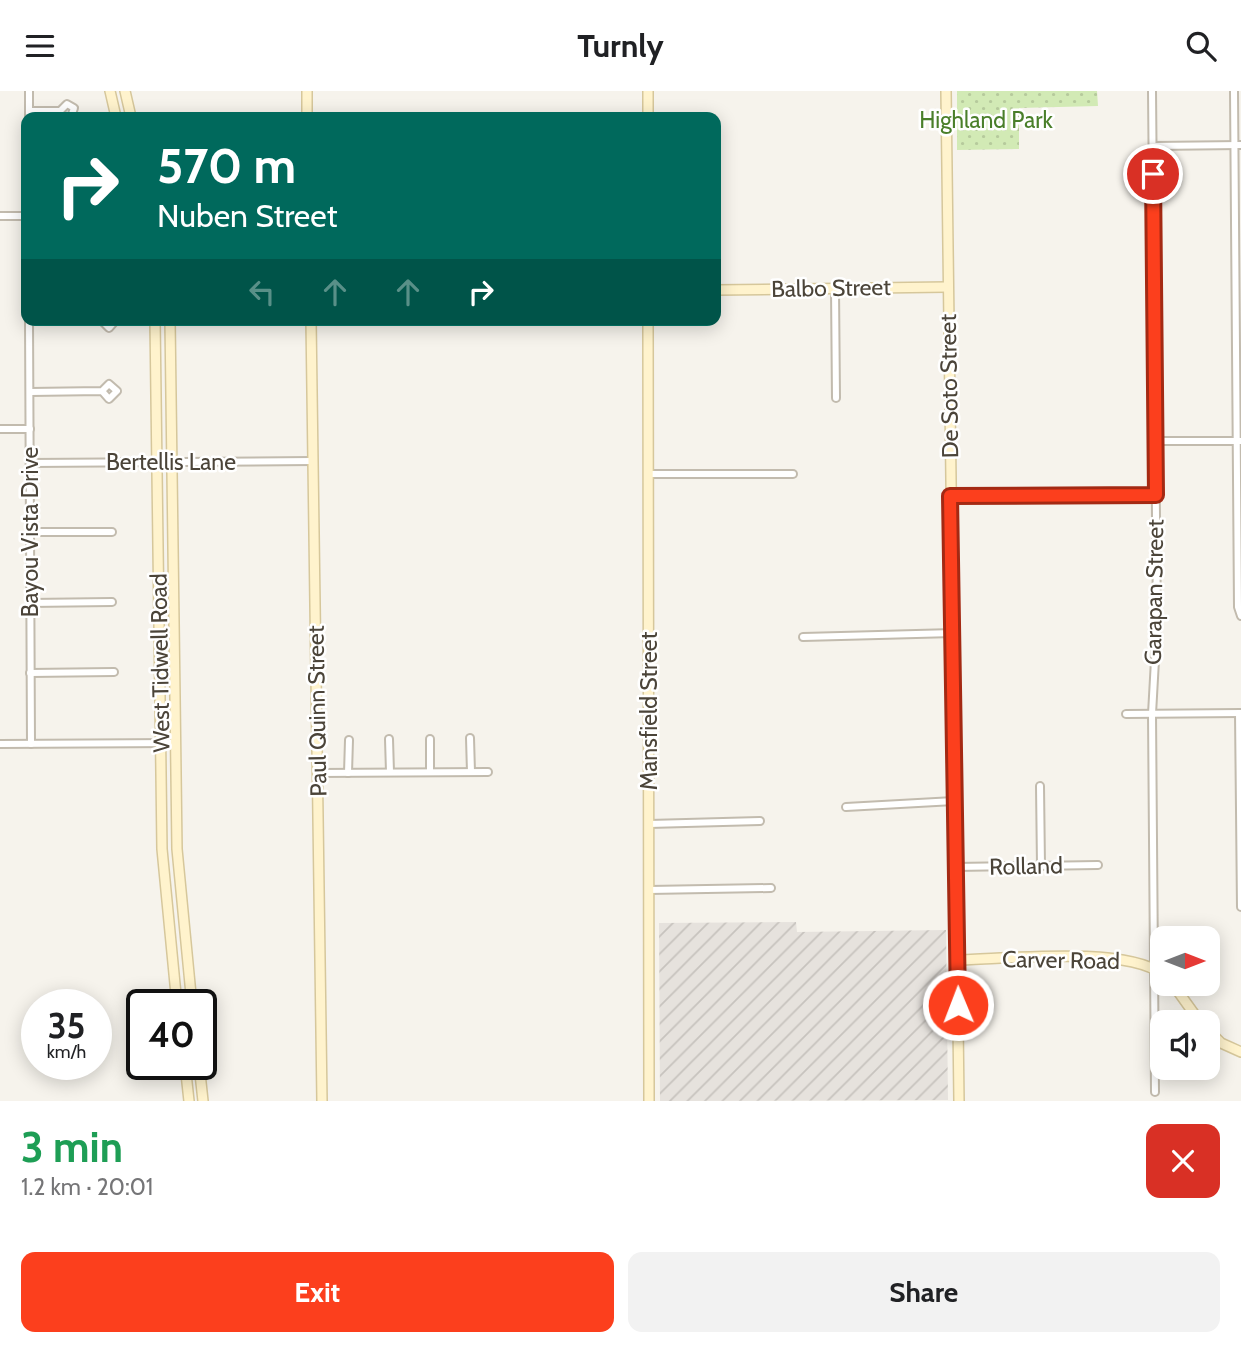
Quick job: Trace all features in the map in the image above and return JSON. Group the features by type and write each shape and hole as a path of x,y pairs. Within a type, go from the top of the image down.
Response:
{"street":[{"path":"29,91 29,112"},
{"path":"110,91 115,112"},
{"path":"125,91 130,112"},
{"path":"307,91 307,112"},
{"path":"648,91 648,112"},
{"name":"De Soto Street","path":"946,91 959,1101"},
{"name":"Garapan Street","path":"1153,91 1157,624 1152,714 1157,926"},
{"path":"1234,91 1238,145 1238,607 1241,616"},
{"path":"61,112 62,106 70,104 74,112"},
{"path":"1153,146 1238,145"},
{"path":"0,216 21,216"},
{"name":"Balbo Street","path":"721,290 947,287"},
{"path":"835,289 835,398"},
{"name":"Bayou Vista Drive","path":"29,326 31,744"},
{"name":"West Tidwell Road","path":"155,326 162,849 175,989"},
{"name":"West Tidwell Road","path":"170,326 177,849 190,989"},
{"name":"Paul Quinn Street","path":"311,326 322,1101"},
{"name":"Mansfield Street","path":"648,326 649,1101"},
{"path":"30,392 102,391"},
{"path":"0,429 30,429"},
{"path":"1156,442 1238,441"},
{"name":"Bertellis Lane","path":"30,463 313,461"},
{"path":"649,474 793,474"},
{"path":"950,496 1156,495"},
{"path":"30,532 112,532"},
{"path":"30,603 112,602"},
{"path":"159,603 174,603"},
{"path":"803,637 954,633"},
{"path":"30,673 114,672"},
{"path":"1126,715 1240,713 1241,907"},
{"path":"470,738 471,772"},
{"path":"389,739 390,772"},
{"path":"430,739 430,771"},
{"path":"348,773 349,740"},
{"path":"0,744 175,743"},
{"path":"318,773 488,772"},
{"path":"1040,786 1041,866"},
{"path":"846,807 954,801"},
{"path":"649,824 760,821"},
{"path":"162,849 177,849"},
{"name":"Rolland","path":"955,867 1098,865"},
{"path":"649,890 771,888"},
{"path":"172,957 186,955"},
{"name":"Carver Road","path":"958,960 1106,958 1137,962 1150,968"},
{"name":"Garapan Street","path":"1155,1092 1157,996"},
{"path":"1220,1041 1241,1052"},
{"path":"187,1080 189,1101"},
{"path":"201,1080 203,1101"}],"shaded area":[{"path":"796,922 797,932 946,930 948,1100 660,1101 659,923"}],"green space":[{"name":"Highland Park","path":"957,91 1097,91 1098,106 1019,108 1019,149 957,150"}],"route":[{"path":"958,1005 950,496 1156,495 1153,174"}]}
